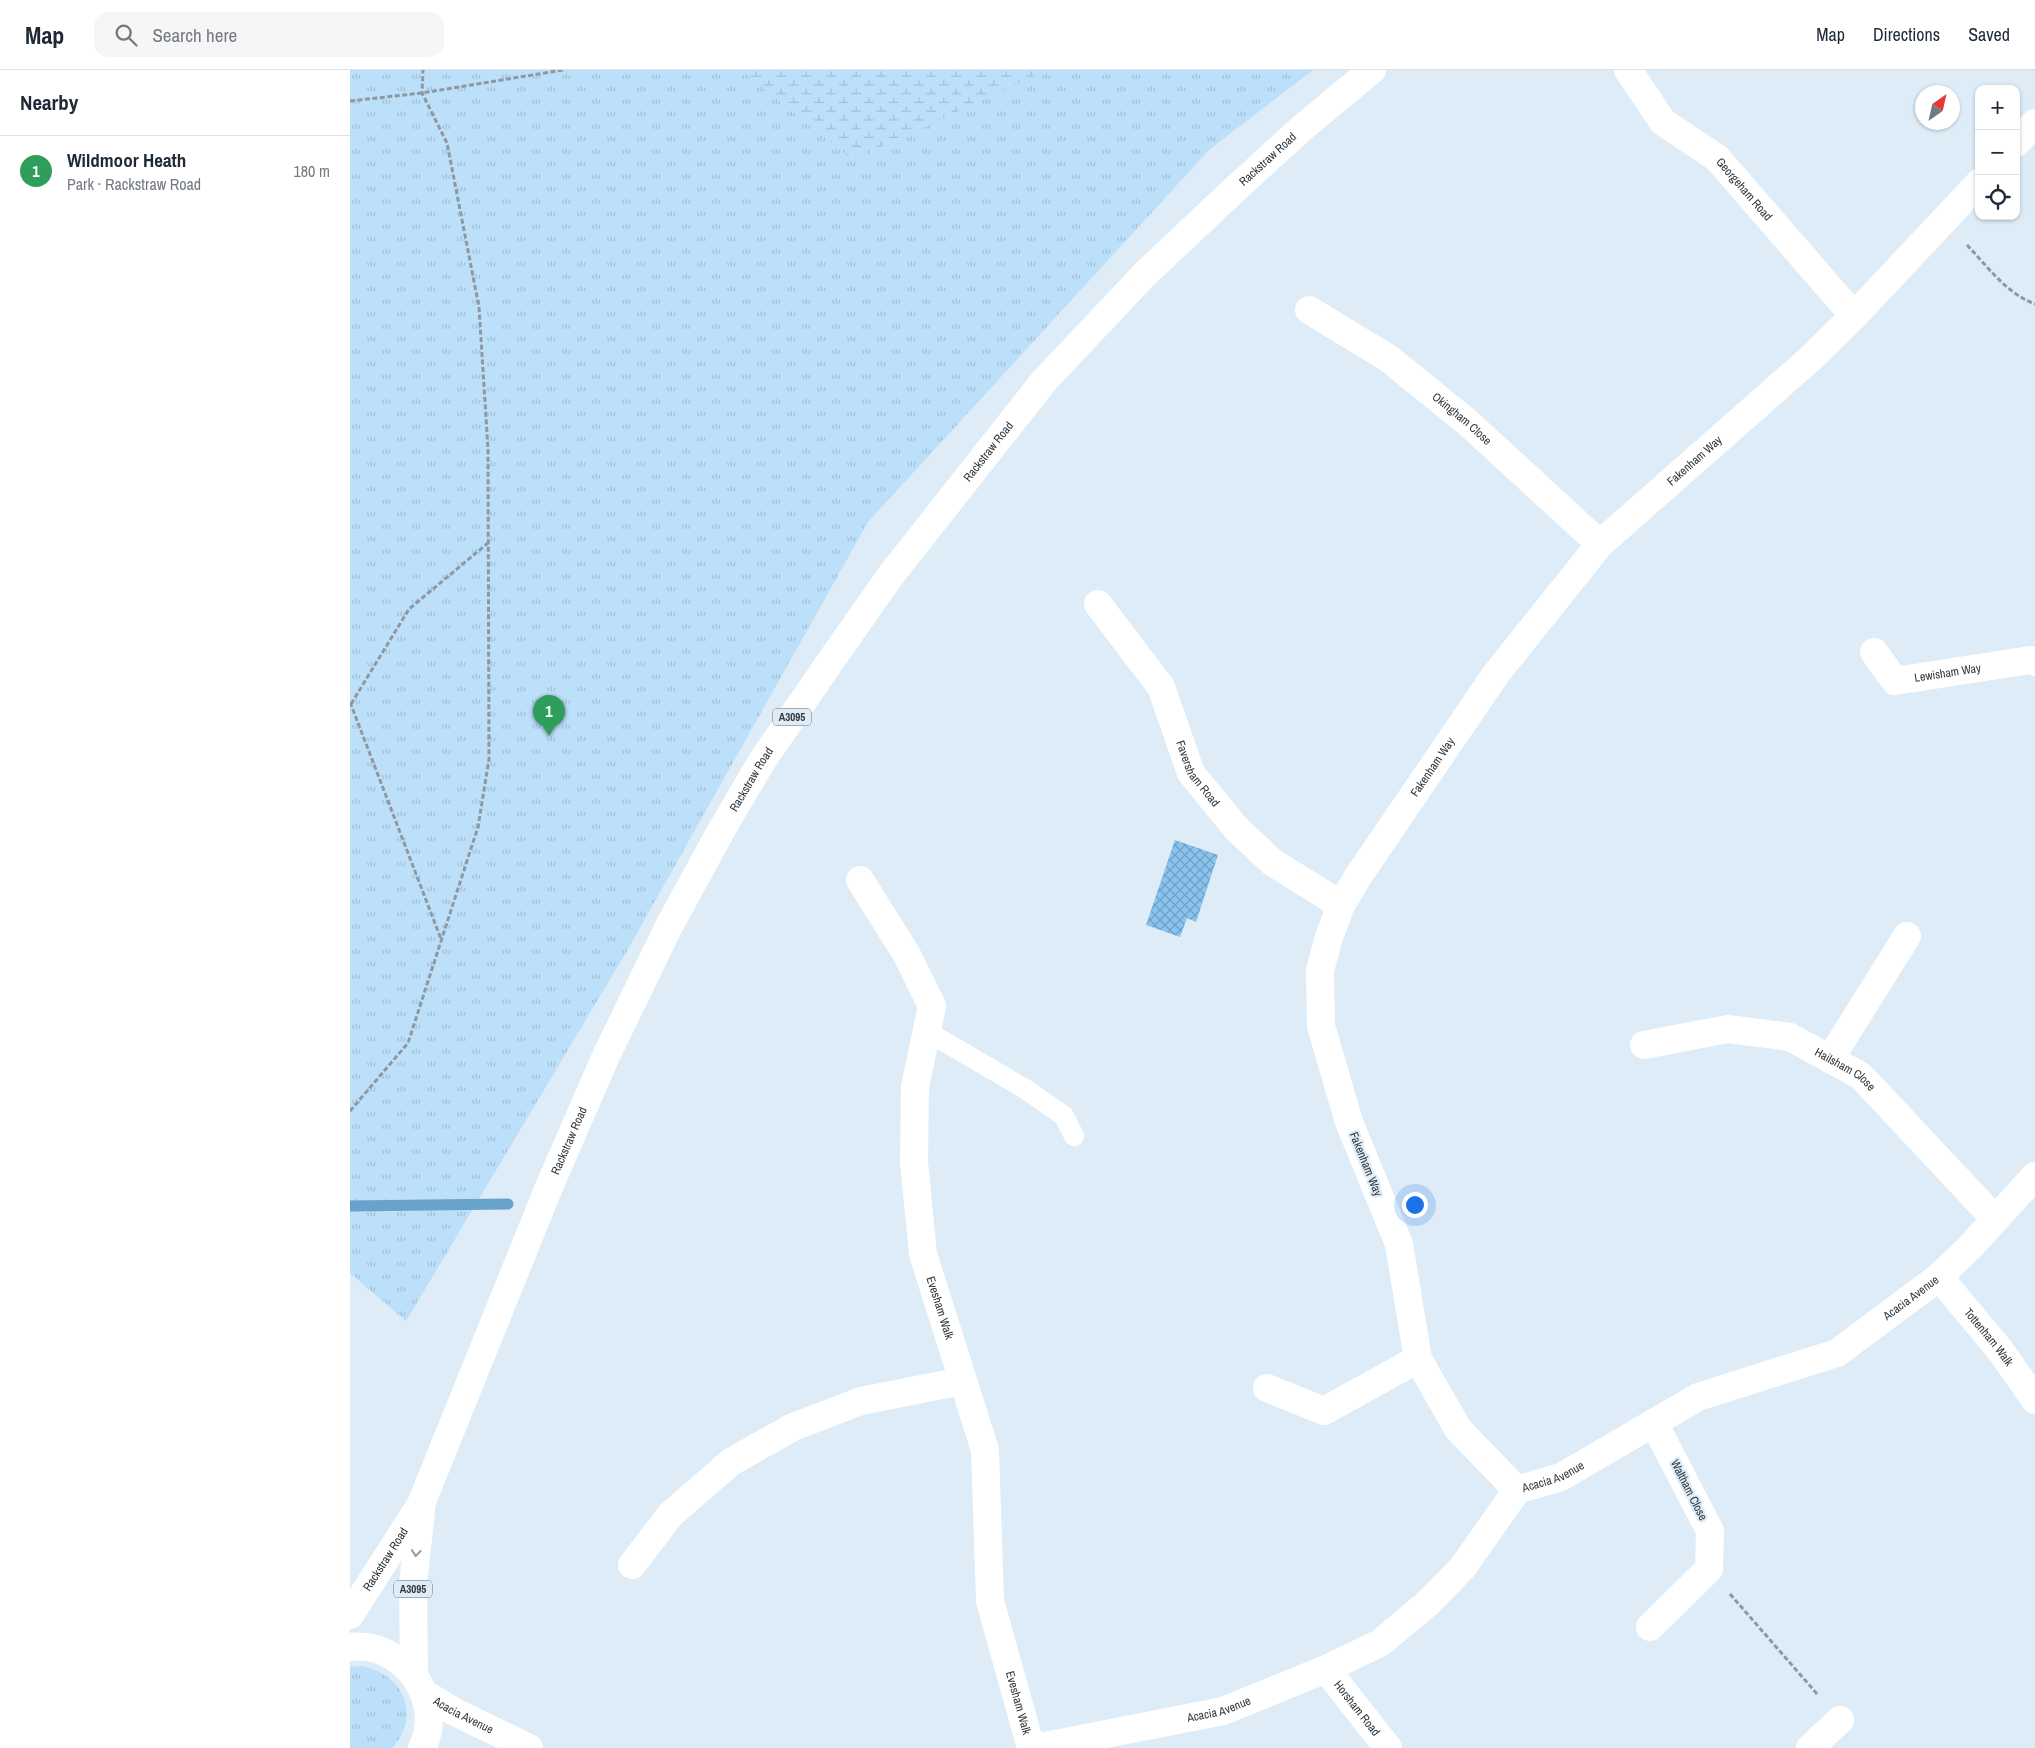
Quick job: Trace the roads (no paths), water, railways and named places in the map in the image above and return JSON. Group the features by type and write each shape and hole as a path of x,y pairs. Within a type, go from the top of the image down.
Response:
{"street":[{"name":"Rackstraw Road","path":"350,1615 422,1504 550,1187 606,1056 669,926 722,829 762,762 891,575 1044,381 1145,274 1303,127 1372,70"},
{"name":"Georgeham Road","path":"1628,70 1663,122 1717,158 1854,316"},
{"path":"2020,139 2035,123"},
{"name":"Fakenham Way","path":"1517,1490 1458,1429 1418,1359 1399,1244 1349,1122 1321,1026 1320,970 1340,905 1496,674 1600,544 1810,359 1854,316 1975,187"},
{"name":"Okingham Close","path":"1308,310 1395,364 1467,422 1600,544"},
{"name":"Faversham Road","path":"1098,604 1161,687 1190,773 1236,828 1272,862 1340,905"},
{"name":"Lewisham Way","path":"1874,652 1895,681 2030,660 2035,662"},
{"name":"Evesham Walk","path":"860,880 907,955 932,1006 915,1087 915,1171 924,1254 985,1450 990,1601 1031,1748"},
{"path":"1830,1059 1907,936"},
{"name":"Hailsham Close","path":"1644,1045 1728,1029 1790,1037 1861,1076 1995,1219"},
{"name":"Acacia Avenue","path":"1034,1748 1223,1711 1326,1669 1380,1642 1429,1602 1463,1567 1517,1490 1561,1477 1698,1397 1837,1353 1939,1277 2035,1176"},
{"name":"Tottenham Walk","path":"1939,1277 2000,1350 2035,1400"},
{"path":"1267,1388 1324,1411 1418,1359"},
{"path":"632,1565 671,1514 731,1462 793,1427 861,1401 962,1381"},
{"name":"Waltham Close","path":"1650,1627 1708,1569 1710,1531 1654,1423"},
{"name":"Rackstraw Road","path":"422,1504 413,1585 419,1685 428,1719 427,1732 422,1748"},
{"name":"Acacia Avenue","path":"350,1647 368,1647 381,1651 399,1661 419,1685 453,1711 529,1748"},
{"name":"Horsham Road","path":"1326,1669 1388,1748"},
{"path":"1810,1748 1840,1720"}],"lane":[{"path":"926,1031 1028,1090 1064,1116 1074,1136"}],"waterway":[{"path":"350,1206 508,1204"}],"place":[{"name":"Wildmoor Heath","path":"549,736"}]}
